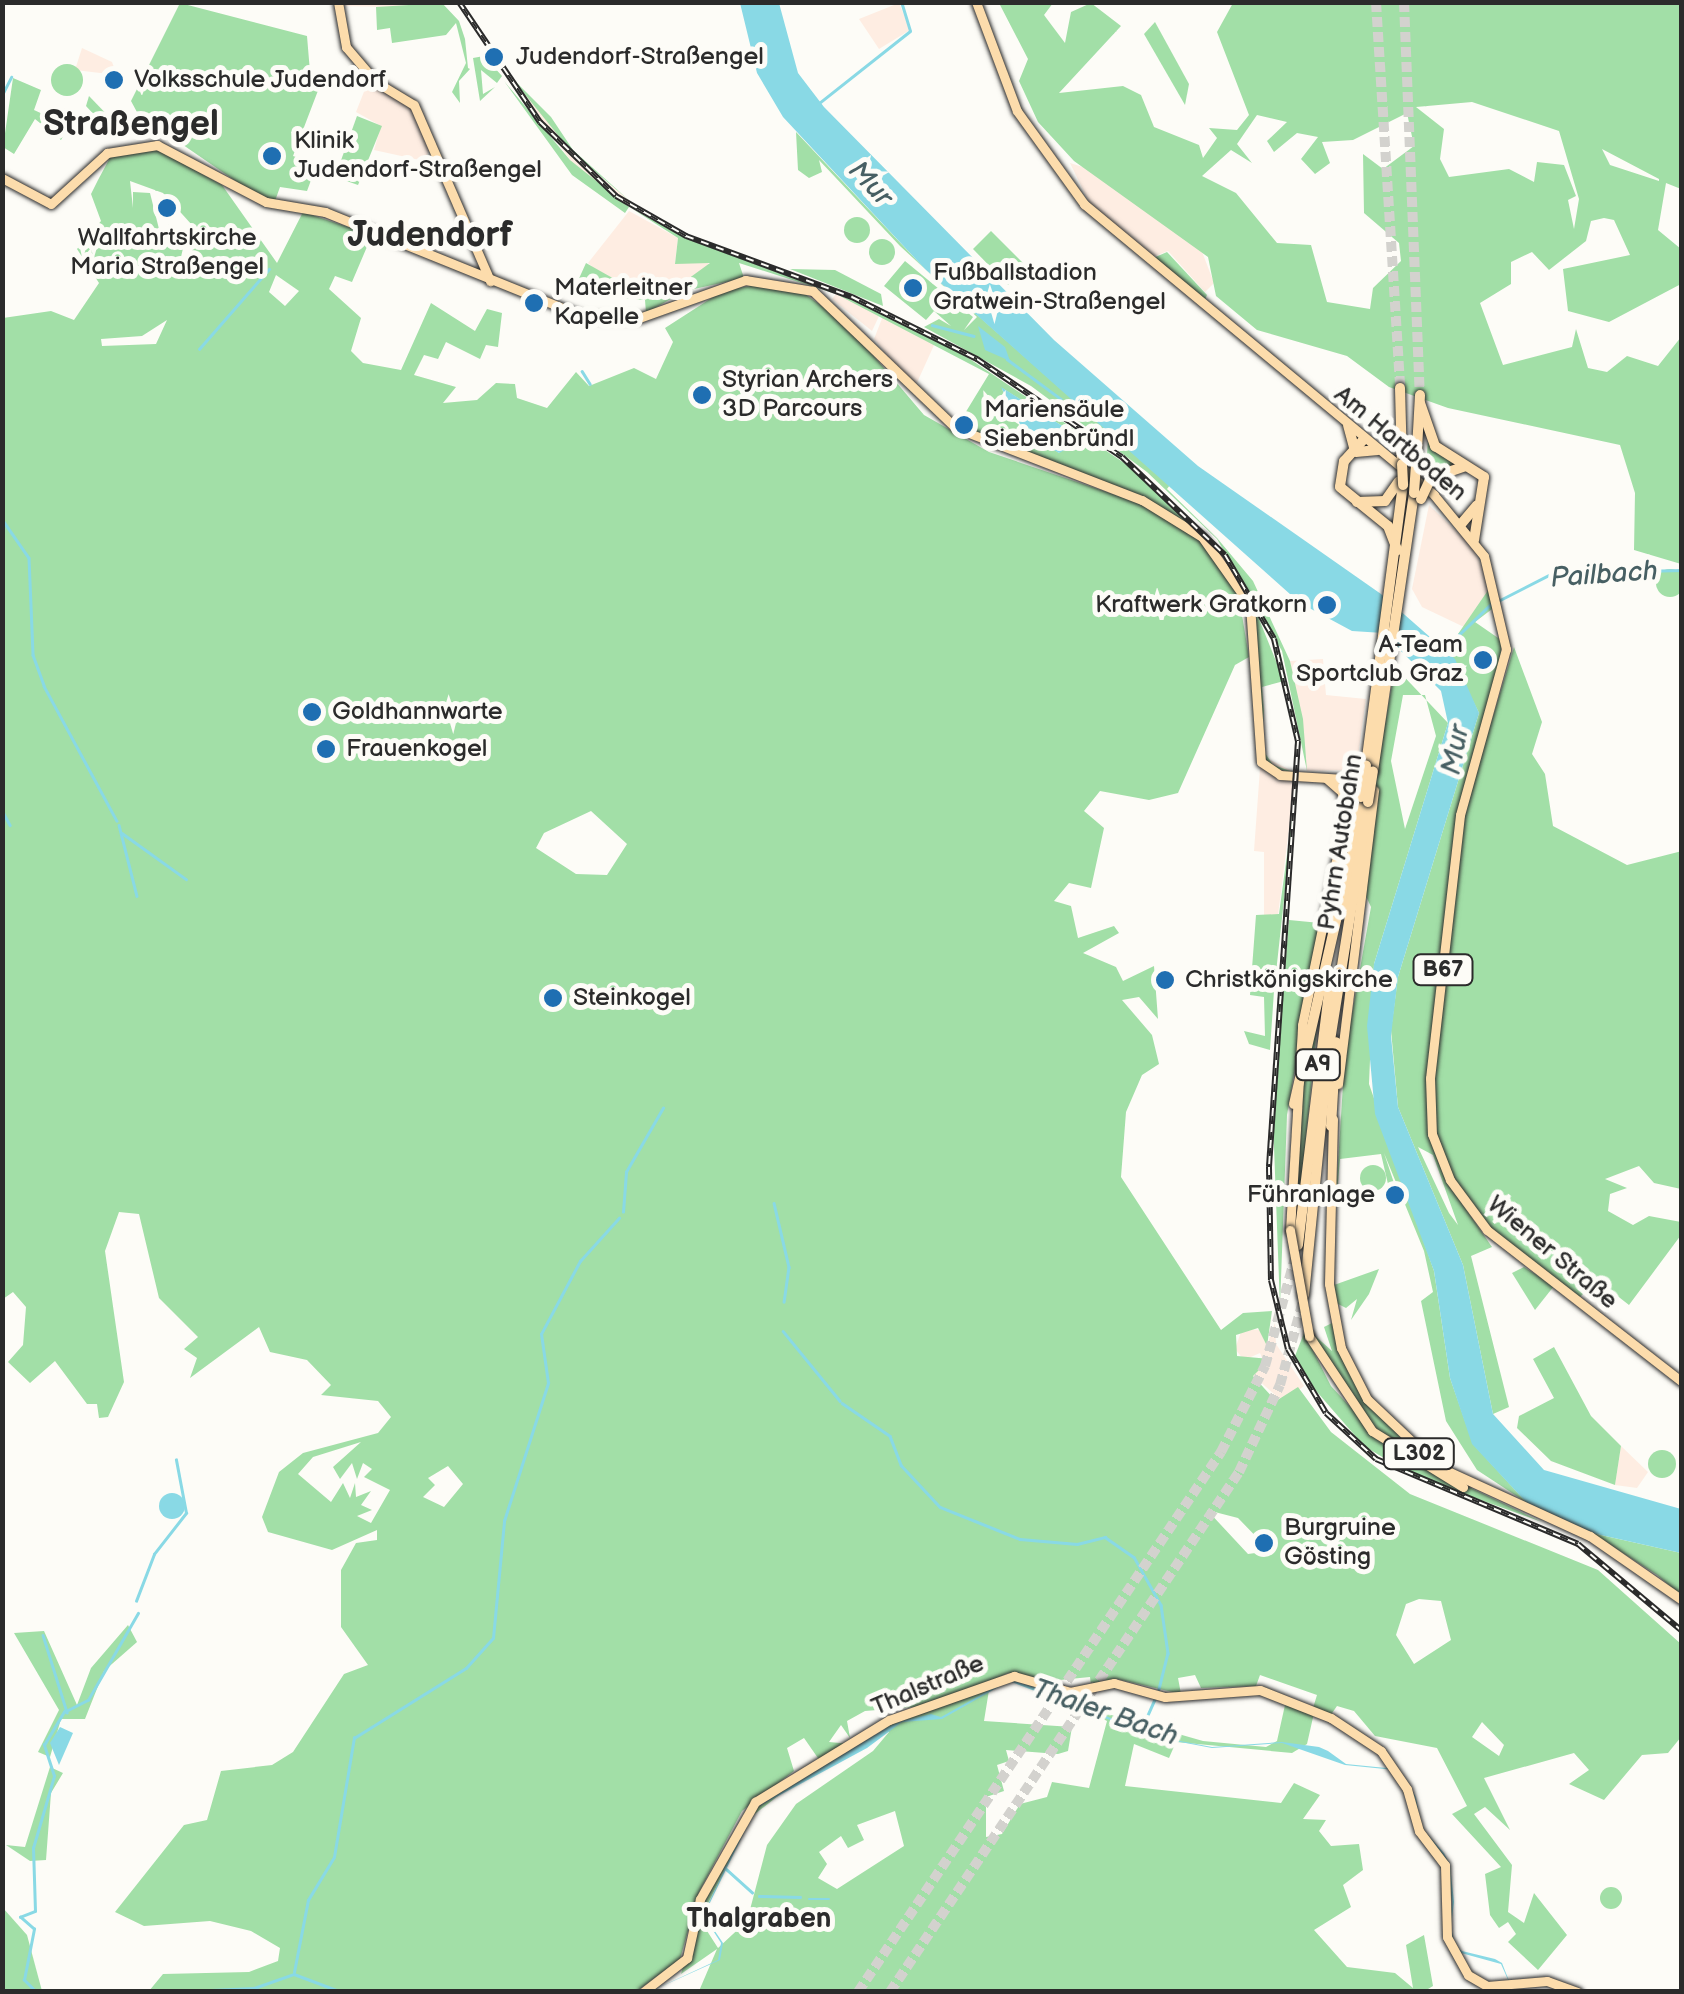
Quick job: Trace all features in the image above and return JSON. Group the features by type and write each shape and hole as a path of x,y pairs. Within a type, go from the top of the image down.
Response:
{"highway":[{"name":"Pyhrn Autobahn","path":"1400,388 1402,569"},
{"path":"1418,496 1420,399 1435,446 1484,478 1474,512 1474,540"},
{"path":"1348,426 1355,450 1343,478 1353,500 1379,504 1401,483"},
{"path":"1364,439 1340,468 1342,492 1388,526 1402,569"},
{"path":"1355,450 1378,450"},
{"path":"1418,496 1430,478 1449,464 1473,470 1482,491 1474,512 1462,524"},
{"name":"Pyhrn Autobahn","path":"1298,1245 1345,886 1418,496"},
{"path":"1453,513 1474,512"},
{"name":"Pyhrn Autobahn","path":"1304,1295 1364,799"},
{"path":"1294,1104 1345,886"},
{"path":"1331,1126 1342,958"}],"main road":[{"path":"338,2 346,48 372,79 414,105 490,281"},
{"name":"Am Hartboden","path":"976,2 1006,89 1063,180 1246,342 1453,513 1474,540 1500,600"},
{"path":"2,178 47,203 60,198 107,154 151,144 252,196 325,212 578,315 621,320 722,284 802,286 837,308 909,392 958,429 1150,504 1214,549 1250,605 1256,748 1266,768 1280,775 1360,780 1346,810"},
{"name":"Wiener Straße","path":"1500,600 1504,662 1456,840 1432,1134 1450,1180 1487,1230 1682,1382"},
{"path":"1320,777 1340,789 1346,810"},
{"name":"L302","path":"1374,790 1331,1126 1329,1284 1341,1348 1367,1399 1439,1467 1590,1536 1682,1604"},
{"name":"L302","path":"1346,810 1294,1104 1290,1230 1309,1336 1335,1386 1385,1442 1440,1477 1585,1538 1682,1604"},
{"name":"Thalstraße","path":"642,1992 686,1958 700,1899 755,1802 889,1720 991,1680 1014,1676 1070,1692 1124,1683 1165,1697 1260,1690 1331,1718 1395,1770 1419,1831 1444,1862 1448,1937 1477,1983 1510,1986 1560,1982 1578,1992"}],"shaded area":[{"path":"442,3 444,8 341,6"},
{"path":"899,3 910,30 879,49 859,19"},
{"path":"82,48 112,62 117,75 75,70"},
{"path":"510,76 579,159 631,202 628,207 570,160"},
{"path":"369,79 409,98 431,147 424,161 374,150 381,126 356,112"},
{"path":"1070,163 1099,172 1201,249 1214,283 1205,292 1168,251 1150,258 1090,204"},
{"path":"629,211 678,238 675,264 709,259 708,266 671,292 625,296 588,263"},
{"path":"836,294 880,314 872,331 832,299"},
{"path":"883,316 935,343 915,387 874,339"},
{"path":"1429,505 1473,547 1486,576 1491,594 1464,627 1422,607 1412,589"},
{"path":"1323,659 1326,695 1366,699 1356,770 1307,771 1290,661"},
{"path":"1261,755 1296,773 1278,915 1264,915 1264,852 1254,851"},
{"path":"1275,1323 1276,1344 1304,1386 1283,1402 1249,1372 1264,1363 1260,1353 1244,1360 1235,1349 1242,1329 1262,1330 1267,1345"},
{"path":"1621,1446 1648,1472 1637,1488 1615,1485"}],"green space":[{"path":"180,3 307,36 311,84 319,88 293,156 317,164 307,191 280,187 275,201 253,193 138,114 131,101"},
{"path":"442,3 459,21 465,39 470,69 459,81 460,103 452,92 466,63 456,23 446,35 392,43 390,28 377,30 376,7"},
{"path":"999,3 1053,3 1044,15 1065,43 1071,12 1091,3 1121,26 1059,93 1123,86 1141,95 1154,127 1199,145 1203,158 1217,138 1209,128 1237,130 1249,115 1217,32 1233,3 1681,3 1681,189 1666,183 1658,230 1681,249 1681,284 1609,322 1568,311 1563,269 1630,255 1614,220 1604,218 1591,221 1586,241 1549,270 1532,252 1511,262 1511,284 1480,303 1503,365 1572,347 1576,329 1588,368 1607,372 1627,356 1658,366 1681,337 1681,564 1634,550 1635,493 1620,445 1448,408 1389,387 1347,356 1257,330 1216,296 1208,257 1074,161 1038,122 1019,81 1028,59","holes":["1472,102 1559,131 1579,199 1574,229 1568,200 1576,196 1564,165 1537,162 1534,182 1509,169 1449,177 1440,159 1444,129 1416,107","1407,113 1414,146 1383,169 1363,154 1364,213 1399,243 1401,261 1373,288 1370,309 1327,302 1311,245 1277,243 1236,193 1202,176 1231,150 1252,163 1237,144 1257,115 1287,122 1267,141 1274,152 1297,133 1318,137 1301,159 1315,174 1330,163 1322,142 1353,140","1602,149 1659,179 1659,181 1610,165"]},
{"path":"1155,22 1189,84 1185,105 1144,34"},
{"path":"484,56 502,76 497,83 481,70 483,94 495,87 480,101 473,58"},
{"path":"67,64 78,69 83,80 78,91 67,96 56,91 51,80 56,69"},
{"path":"510,76 551,117 573,150 632,203 570,150"},
{"path":"13,78 41,90 34,110 69,126 61,140 35,119 14,154 3,147"},
{"path":"504,81 570,160 629,207 625,213 572,175"},
{"path":"89,96 116,124 109,131 86,106"},
{"path":"357,116 382,126 358,185 335,177"},
{"path":"796,132 925,269 1170,485 1167,489 1217,538 1253,581 1290,661 1303,719 1307,771 1282,651 1217,539 1147,472 1031,386 924,327 939,319 951,326 934,311 926,320 884,286 905,261 973,317 964,330 977,317 900,246 819,160 822,172 809,178 798,170"},
{"path":"153,147 222,185 277,263 303,212 372,235 352,282 335,276 329,289 361,318 351,351 363,363 401,370 431,303 475,331 487,309 502,313 498,347 486,345 480,359 446,342 438,359 424,355 414,375 456,387 443,403 477,400 496,383 515,384 517,398 547,408 576,372 589,386 634,368 656,379 673,342 665,328 724,290 771,283 799,290 845,322 924,415 989,452 1148,506 1201,540 1237,585 1249,657 1235,665 1178,793 1149,800 1100,791 1084,811 1104,828 1091,888 1069,883 1054,901 1071,906 1078,938 1114,926 1119,933 1083,953 1116,967 1123,981 1154,966 1158,1019 1139,997 1122,1000 1152,1035 1159,1064 1142,1075 1126,1112 1121,1177 1221,1330 1243,1313 1272,1311 1267,1346 1258,1328 1236,1335 1237,1356 1270,1359 1253,1376 1276,1401 1298,1387 1331,1432 1410,1494 1598,1570 1681,1644 1681,1737 1668,1753 1642,1755 1604,1800 1569,1784 1589,1770 1574,1753 1484,1778 1510,1830 1485,1807 1474,1814 1512,1865 1508,1912 1524,1923 1534,1893 1567,1935 1538,1970 1508,1942 1516,1934 1508,1922 1499,1928 1490,1915 1485,1874 1501,1867 1452,1814 1467,1806 1437,1748 1375,1736 1354,1711 1337,1706 1330,1716 1313,1708 1317,1695 1260,1675 1256,1686 1201,1688 1195,1675 1178,1678 1181,1694 1117,1679 1091,1685 1090,1677 1039,1682 1008,1673 939,1705 865,1711 847,1721 850,1738 841,1725 829,1742 851,1744 820,1761 804,1738 787,1748 794,1771 742,1811 699,1892 680,1959 637,1991 149,1991 163,1974 249,1972 278,1961 280,1948 251,1931 210,1921 144,1926 115,1912 184,1825 207,1820 221,1771 272,1765 293,1752 344,1674 368,1665 341,1627 341,1570 356,1543 377,1540 377,1530 332,1550 268,1532 262,1517 279,1472 303,1453 378,1433 391,1417 378,1401 321,1395 331,1385 307,1360 270,1352 259,1327 190,1378 197,1358 184,1349 198,1337 159,1298 139,1214 119,1212 105,1251 124,1382 108,1417 99,1418 97,1404 87,1404 55,1361 30,1383 8,1362 23,1345 26,1307 13,1292 3,1299 3,318 51,311 74,320 99,283 77,249 101,221 91,194 112,154","holes":["130,181 163,193 192,225 193,278 178,270 184,244 168,224 176,248 160,233 150,193 133,192 133,208","276,275 299,291 285,306 269,292","167,320 156,344 102,346 101,339 142,336","591,811 627,844 607,875 576,874 536,848 544,833","361,1442 333,1467 340,1479 352,1463 357,1479 363,1463 372,1469 364,1477 390,1490 371,1523 357,1516 372,1510 361,1505 371,1491 356,1497 355,1483 350,1498 343,1483 331,1502 298,1474 313,1457","448,1466 463,1484 444,1507 423,1497 435,1485 428,1478","1207,1510 1238,1518 1270,1551 1248,1554","1419,1599 1441,1601 1451,1640 1414,1664 1396,1635 1406,1604","1482,1722 1504,1745 1499,1756 1472,1737"]},
{"path":"631,208 685,238 835,294 739,263 744,278 685,291 646,313 645,300 572,294 586,263 625,285 626,296 670,292 710,263 675,264 678,238"},
{"path":"857,217 866,221 870,230 866,239 857,243 848,239 844,230 848,221"},
{"path":"991,231 1027,267 1008,285 973,249"},
{"path":"882,239 891,243 895,252 891,261 882,265 873,261 869,252 873,243"},
{"path":"1167,252 1207,295 1204,302 1151,259"},
{"path":"790,269 835,270 881,294 883,306"},
{"path":"836,294 958,351 1139,473 1222,553 1144,498 956,428 989,374","holes":["1002,388 1075,434 1059,453 1011,419"]},
{"path":"1428,440 1480,477 1456,462 1425,483"},
{"path":"1670,569 1680,573 1684,583 1680,593 1670,597 1660,593 1656,583 1660,573"},
{"path":"1493,583 1500,603 1475,622 1501,640 1501,655 1456,827 1427,1117 1466,806 1514,647 1542,722 1532,754 1545,774 1553,826 1627,865 1682,851 1681,1189 1654,1183 1639,1166 1605,1179 1627,1188 1610,1194 1608,1211 1633,1225 1649,1216 1681,1222 1681,1235 1629,1305 1597,1280 1580,1297 1499,1240 1448,1183 1492,1247 1471,1256 1509,1407 1493,1414 1463,1265 1398,1107 1391,1030 1398,977 1479,713 1447,650","holes":["1418,1147 1433,1155 1458,1225"]},
{"path":"1249,594 1284,681 1262,687 1261,747 1273,765 1296,773 1272,768 1261,755"},
{"path":"1395,667 1422,695 1403,695 1391,761 1405,829 1436,736 1426,700 1448,723 1374,964 1369,1084 1434,1271 1450,1378 1473,1444 1527,1503 1477,1470 1446,1421 1421,1301 1433,1292 1424,1251 1384,1153 1399,1198 1391,1197 1381,1154 1340,1159 1334,1227 1345,1053 1371,907 1364,892 1371,805"},
{"path":"1297,781 1270,1050 1249,1044 1244,1031 1265,1036 1264,997 1250,995 1256,915 1279,914"},
{"path":"1289,920 1320,923 1287,1115 1280,1307 1273,1120"},
{"path":"1321,986 1300,1200 1293,1200 1296,1120"},
{"path":"1373,1165 1382,1169 1386,1178 1382,1187 1373,1191 1364,1187 1360,1178 1364,1169"},
{"path":"1524,1267 1554,1286 1535,1310 1512,1273"},
{"path":"1379,1269 1369,1294 1351,1320 1357,1299 1346,1308 1336,1303 1334,1285"},
{"path":"1332,1323 1371,1408 1424,1460 1373,1428 1312,1333 1332,1351 1324,1327"},
{"path":"1304,1333 1331,1386 1389,1449 1542,1522 1414,1476 1364,1446 1311,1385 1295,1356"},
{"path":"1554,1347 1591,1416 1621,1446 1615,1485 1551,1461 1517,1428 1519,1416 1554,1398 1533,1359"},
{"path":"1662,1450 1672,1454 1676,1464 1672,1474 1662,1478 1652,1474 1648,1464 1652,1454"},
{"path":"1592,1533 1681,1553 1681,1595 1657,1575"},
{"path":"128,1625 137,1642 104,1671 85,1719 61,1719 50,1757 38,1752 59,1710 14,1633 44,1631 77,1705 91,1668"},
{"path":"989,1690 984,1721 1072,1727 1068,1751 1058,1754 1006,1750 1009,1761 997,1765 1004,1791 986,1797 986,1837 1002,1834 1020,1804 1047,1797 1052,1782 1089,1788 1107,1721 1077,1705 1203,1741 1266,1747 1277,1741 1285,1705 1314,1713 1307,1744 1292,1753 1176,1742 1169,1758 1134,1744 1125,1786 1281,1803 1294,1783 1320,1795 1303,1819 1326,1820 1319,1831 1331,1846 1359,1844 1363,1870 1343,1885 1351,1907 1314,1930 1347,1967 1395,1973 1413,1988 1406,1945 1424,1935 1433,1986 1423,1992 699,1991 717,1949 681,1974 700,1906 751,1807 797,1781 751,1817 700,1920 718,1948 747,1921 767,1845 796,1804 873,1751 889,1732 883,1726","holes":["895,1811 904,1846 837,1889 818,1878 827,1864 819,1852 841,1836 848,1848 864,1840 857,1825"]},
{"path":"50,1767 63,1773 51,1793 46,1860 30,1861 6,1845 25,1847"},
{"path":"1611,1887 1619,1890 1619,1906 1611,1909 1603,1906 1600,1898 1603,1890"},
{"path":"3,1908 27,1935 42,1991 3,1991"}],"water":[{"name":"Mur","path":"740,3 779,3 798,73 824,107 1054,340 1198,466 1381,594 1455,659 1479,713 1398,977 1391,1036 1398,1107 1463,1265 1493,1414 1544,1470 1681,1509 1681,1553 1592,1533 1527,1503 1472,1444 1450,1378 1434,1271 1375,1114 1367,1026 1374,964 1448,723 1441,691 1383,633 1352,631 1300,603 925,269 783,117 757,73"},
{"path":"978,326 1005,347 1010,361 985,350"},
{"path":"1001,387 1075,434 1072,446 1059,453 1024,432"},
{"path":"172,1493 181,1497 185,1506 181,1515 172,1519 163,1515 159,1506 163,1497"},
{"path":"1009,1679 1154,1736 1212,1747 1282,1742 1319,1747 1346,1764 1396,1769 1416,1797 1421,1827 1450,1865 1455,1946 1502,1963 1513,1991 1501,1964 1461,1953 1453,1948 1449,1927 1452,1902 1446,1862 1421,1830 1415,1797 1395,1770 1345,1765 1282,1743 1212,1748 1154,1737 1009,1681 942,1719 902,1722 867,1748 756,1808 704,1915 723,1943 720,1960 649,1992 718,1960 721,1943 703,1915 754,1807 890,1726 902,1721 931,1714 941,1717"},
{"path":"60,1727 73,1733 59,1765 50,1743"}],"waterway":[{"path":"818,104 910,31 901,2"},
{"path":"2,95 11,77"},
{"path":"199,349 269,269"},
{"path":"932,325 974,336"},
{"path":"1007,359 1061,399"},
{"path":"582,371 590,384"},
{"path":"2,519 29,558 33,655 44,686 117,821"},
{"name":"Pailbach","path":"1500,600 1553,573 1682,570"},
{"name":"Pailbach","path":"1444,649 1492,603"},
{"path":"2,810 10,825"},
{"path":"119,825 137,896"},
{"path":"122,833 186,879"},
{"path":"623,1212 626,1172 663,1108"},
{"path":"774,1203 789,1267 784,1302"},
{"path":"294,1972 308,1900 334,1857 354,1738 466,1668 493,1638 504,1521 548,1383 541,1334 580,1261 619,1218"},
{"path":"783,1331 840,1401"},
{"path":"842,1403 890,1436 901,1465 940,1507 1020,1539 1077,1544 1105,1537 1134,1557 1161,1605 1168,1653 1159,1689"},
{"path":"136,1601 154,1554 186,1513 176,1460"},
{"path":"36,1992 24,1980 34,1929 20,1917 35,1911 33,1848 54,1776 44,1745 64,1712 88,1700 138,1613"},
{"path":"43,1635 67,1712"},
{"name":"Thaler Bach","path":"1140,1732 1155,1698"},
{"path":"724,1867 752,1892"},
{"path":"759,1896 800,1897"},
{"path":"809,1899 829,1899"},
{"path":"168,1992 254,1988 294,1974 342,1992"}],"tunnel":[{"path":"1376,2 1400,388"},
{"path":"1404,2 1420,395"},
{"path":"858,1992 1221,1452 1265,1366 1295,1258"},
{"path":"890,1992 1239,1472 1280,1385 1303,1301"}],"railway":[{"path":"459,2 540,122 616,196 686,236 852,297 977,359 1122,457 1225,555 1274,639 1298,741 1269,1167 1271,1280 1288,1349 1326,1413 1376,1459 1578,1544 1682,1631"}],"place":[{"name":"Judendorf-Straßengel","path":"494,57"},
{"name":"Volksschule Judendorf","path":"114,80"},
{"name":"Klinik Judendorf-Straßengel","path":"272,156"},
{"name":"Wallfahrtskirche Maria Straßengel","path":"167,208"},
{"name":"Fußballstadion Gratwein-Straßengel","path":"913,288"},
{"name":"Materleitner Kapelle","path":"534,303"},
{"name":"Styrian Archers 3D Parcours","path":"702,395"},
{"name":"Mariensäule Siebenbründl","path":"964,425"},
{"name":"Kraftwerk Gratkorn","path":"1327,605"},
{"name":"A-Team Sportclub Graz","path":"1483,660"},
{"name":"Goldhannwarte","path":"312,712"},
{"name":"Frauenkogel","path":"326,749"},
{"name":"Christkönigskirche","path":"1165,980"},
{"name":"Steinkogel","path":"553,998"},
{"name":"Führanlage","path":"1395,1195"},
{"name":"Burgruine Gösting","path":"1264,1543"}],"district":[{"name":"Straßengel","path":"131,125"},
{"name":"Judendorf","path":"430,236"},
{"name":"Thalgraben","path":"759,1919"}]}
